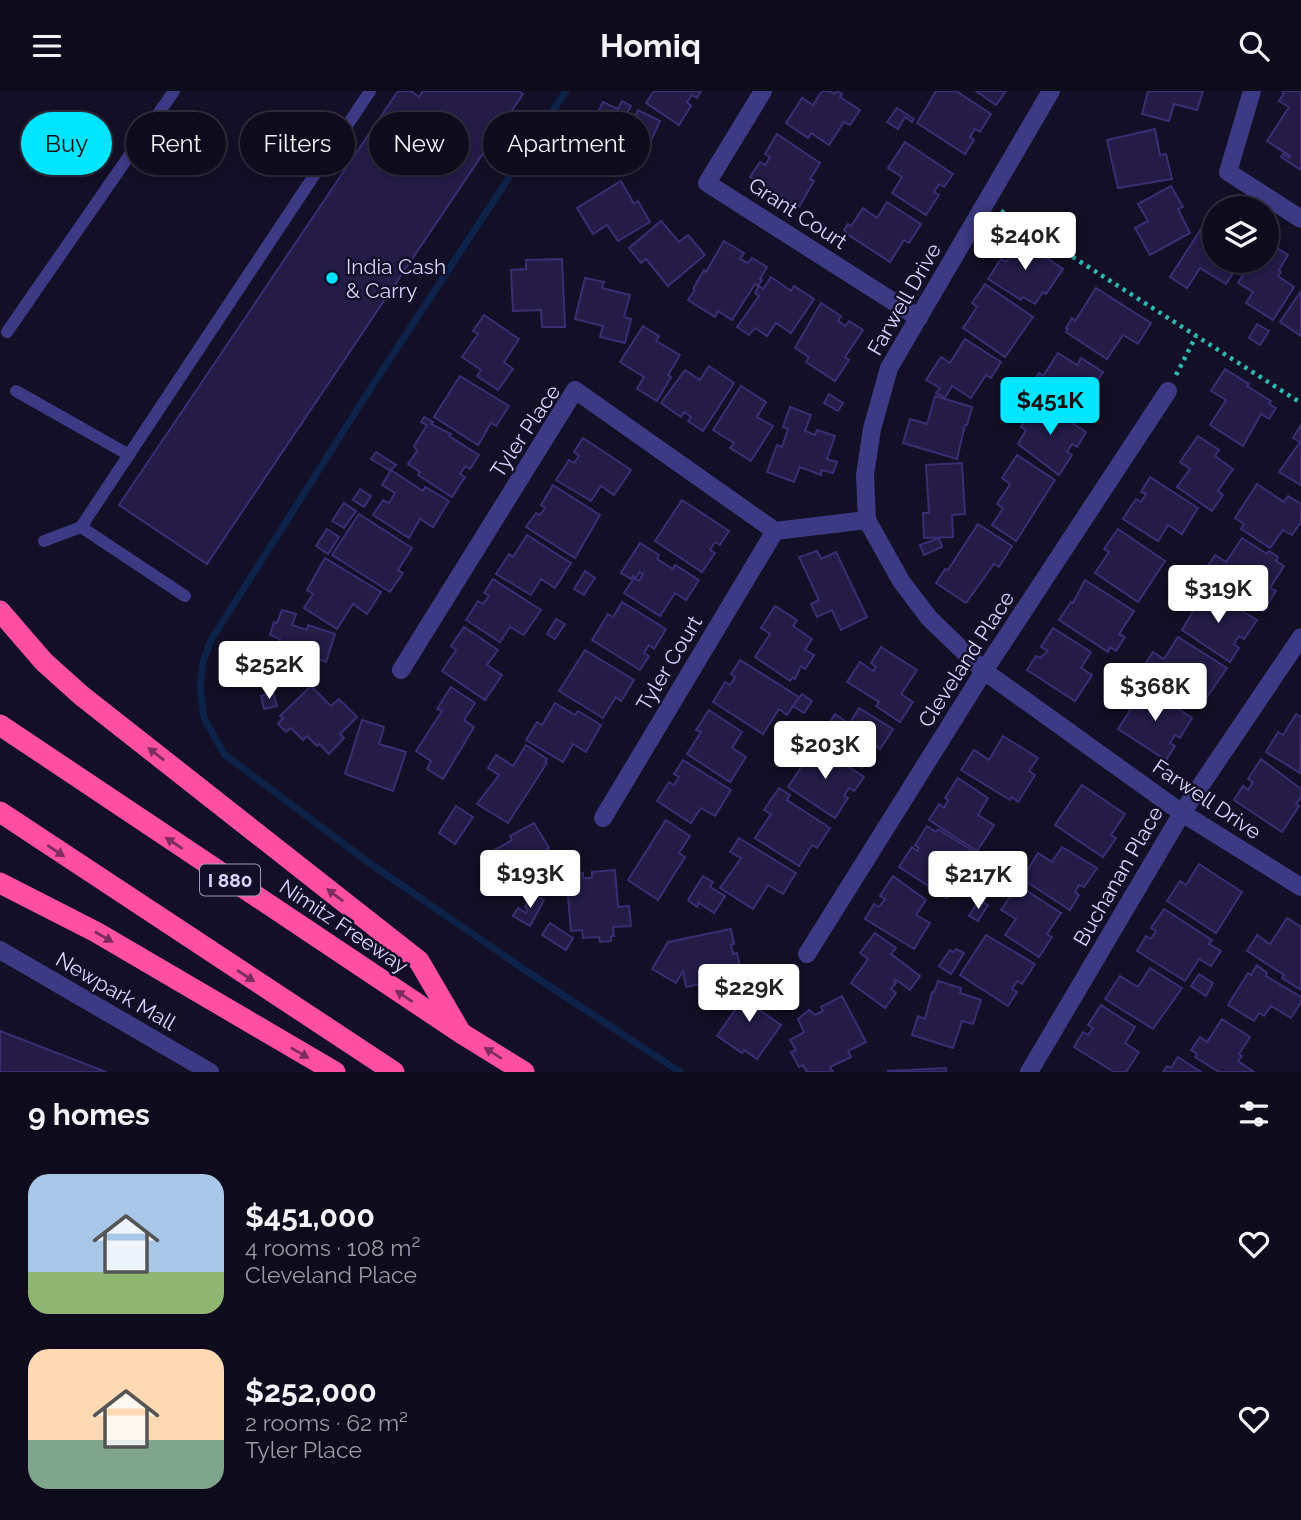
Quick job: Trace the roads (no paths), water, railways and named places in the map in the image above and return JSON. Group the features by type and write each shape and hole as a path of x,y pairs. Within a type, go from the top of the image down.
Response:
{"highway":[{"path":"0,611 44,662 82,696 419,961 461,1033"},
{"name":"Nimitz Freeway","path":"0,725 461,1033 524,1072"},
{"path":"0,812 394,1072"},
{"path":"0,883 107,938 335,1072"}],"street":[{"name":"Grant Court","path":"763,91 708,183 919,318"},
{"name":"Farwell Drive","path":"1051,91 889,368 872,429 865,474 866,520 901,581 929,618 984,671 1182,813 1301,887"},
{"path":"1252,91 1228,171 1301,219"},
{"name":"Tyler Place","path":"401,670 575,390 775,531"},
{"name":"Cleveland Place","path":"807,954 984,671 1168,391"},
{"path":"775,531 866,520"},
{"name":"Tyler Court","path":"603,818 775,531"},
{"name":"Buchanan Place","path":"1030,1072 1182,813 1301,638"},
{"name":"Newpark Mall","path":"0,950 210,1072"}],"lane":[{"path":"7,332 174,91"},
{"path":"44,541 81,527 370,91"},
{"path":"16,391 129,455"},
{"path":"81,527 186,596"}],"waterway":[{"path":"566,91 374,383 211,640 203,662 200,687 204,718 224,754 368,862 680,1072"}],"place":[{"name":"India Cash & Carry","path":"332,278"}]}
